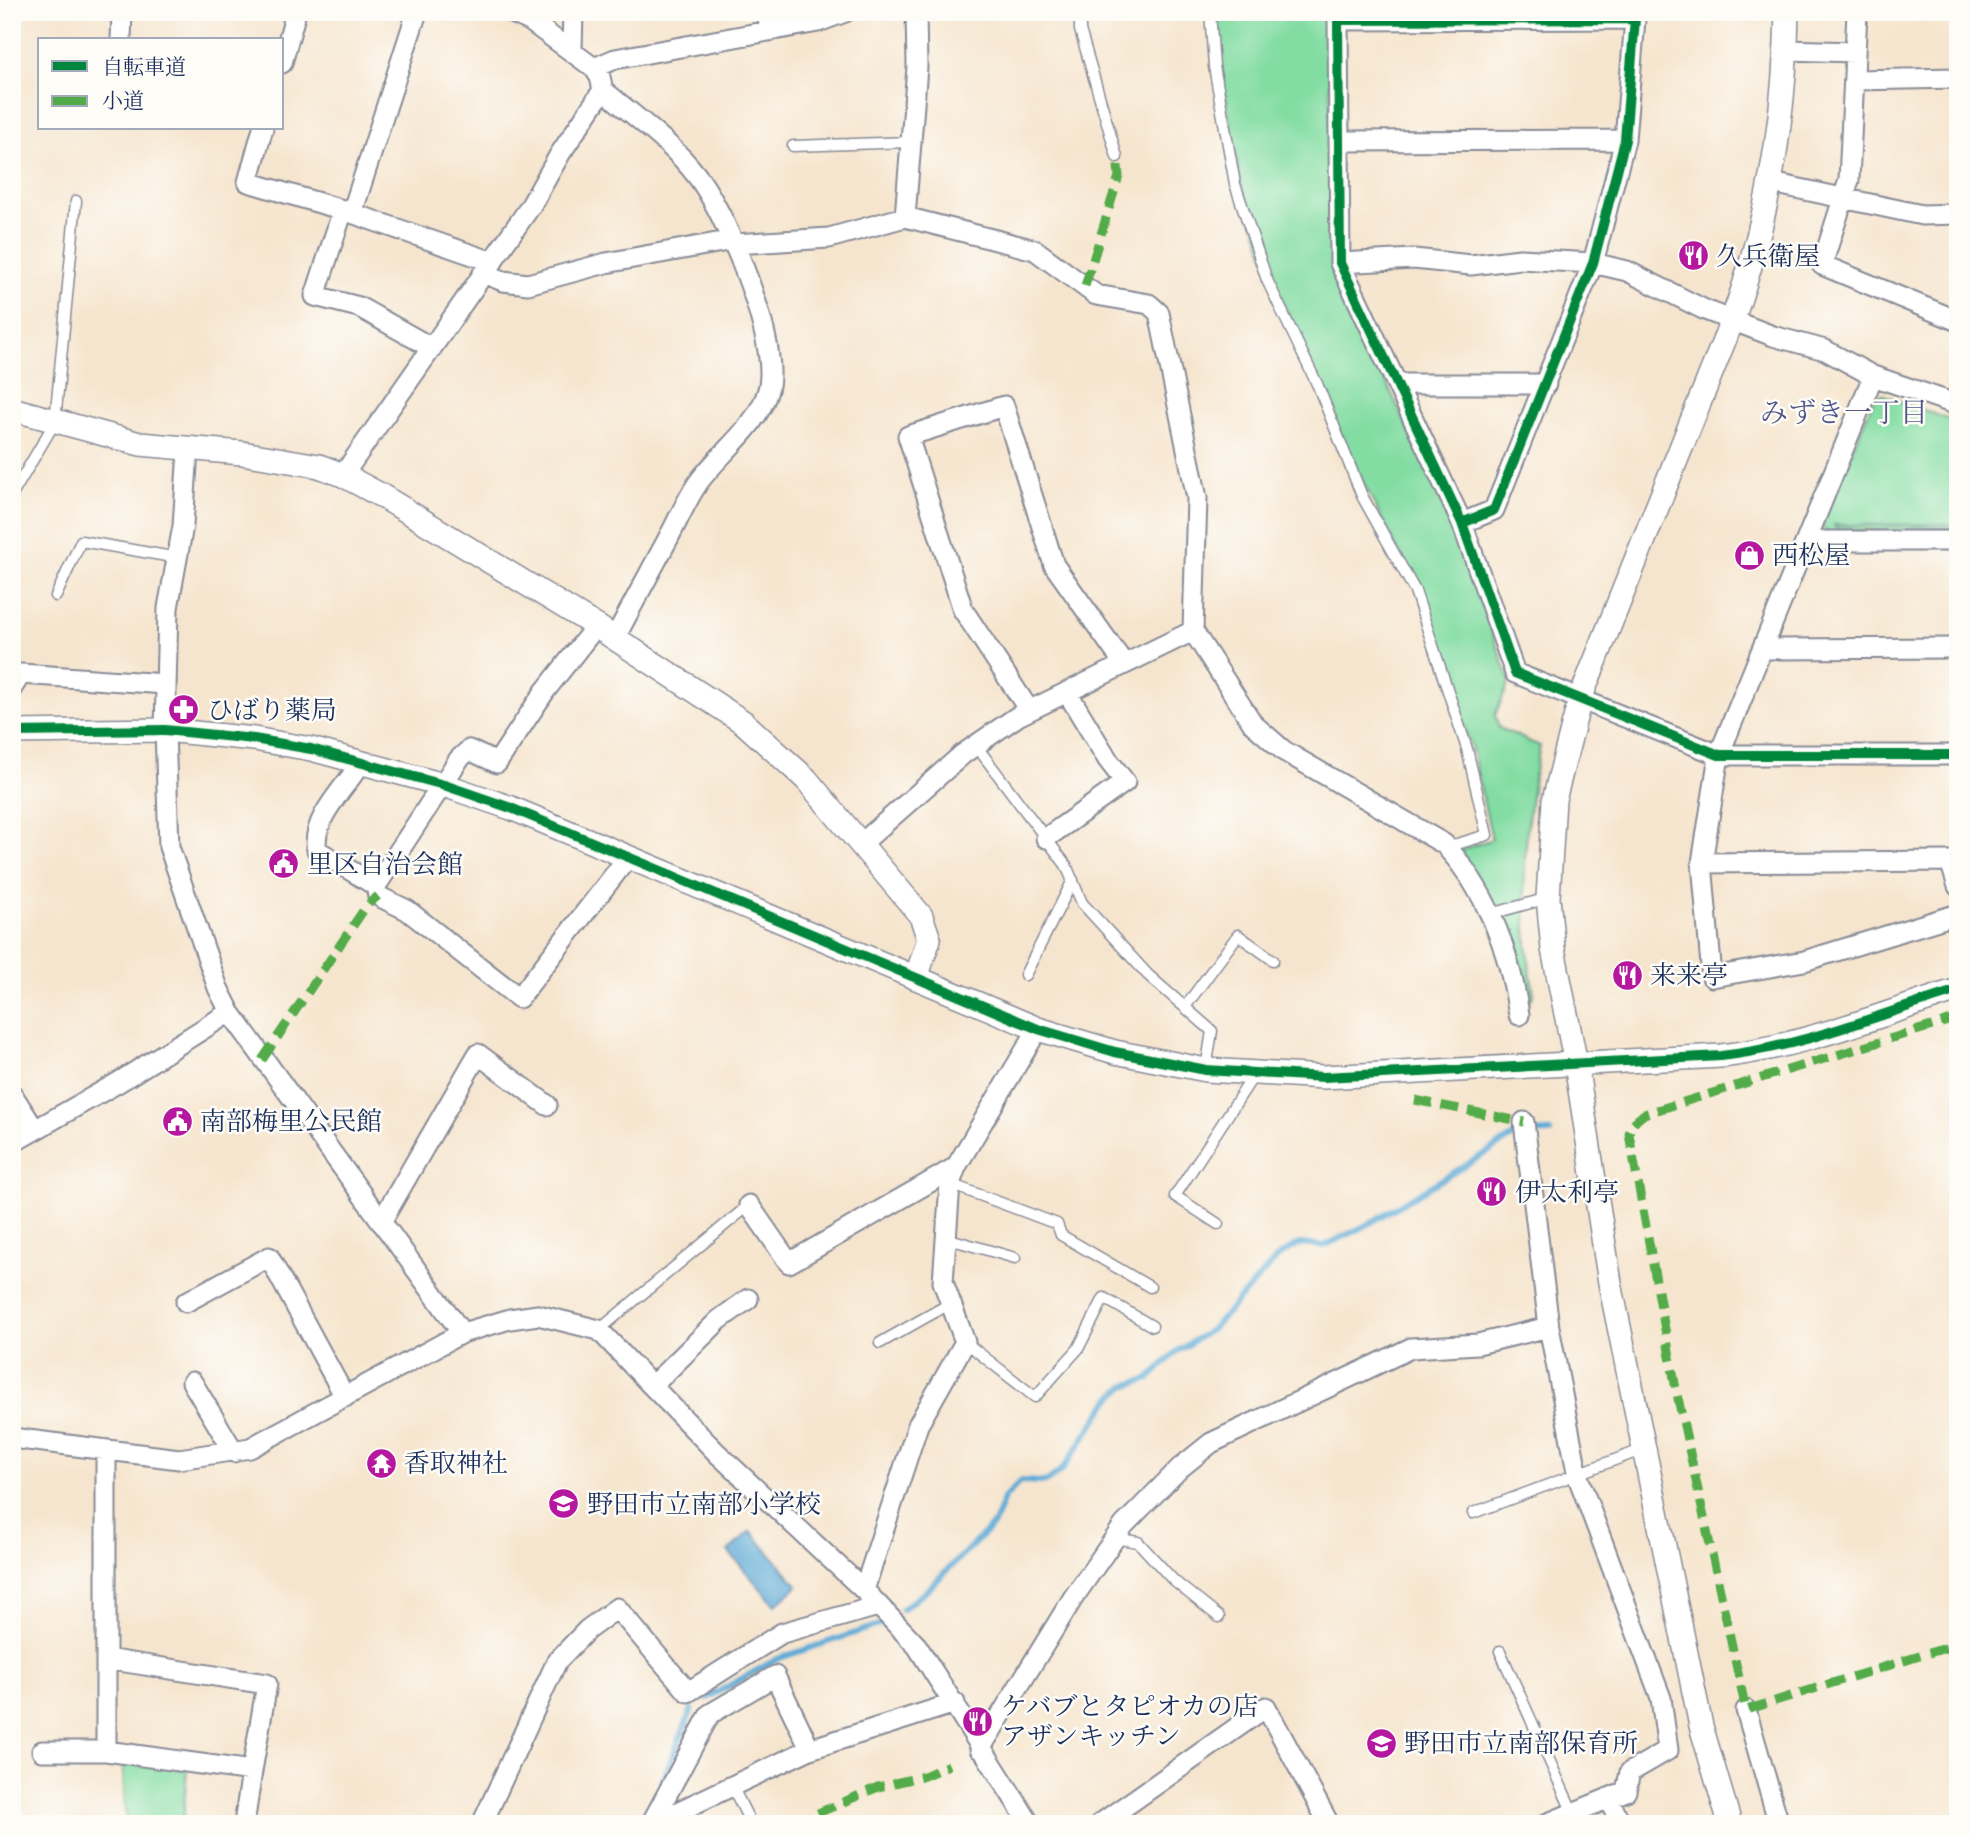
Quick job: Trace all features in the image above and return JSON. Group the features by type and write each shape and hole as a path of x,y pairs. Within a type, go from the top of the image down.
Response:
{"street":[{"path":"121,38 122,12"},
{"path":"284,56 296,12"},
{"path":"417,12 315,296 359,307 430,347"},
{"path":"510,12 530,21 594,68 600,77 603,90 696,173 734,242 765,335 770,367 768,391 749,424 697,484 605,632 545,691 496,763 469,750 459,759 376,886 378,896 407,910 519,998 628,857"},
{"path":"572,50 573,12"},
{"path":"594,68 615,60 769,21 818,22 845,12"},
{"path":"905,217 917,66 916,12"},
{"path":"1730,1824 1702,1726 1610,1283 1576,1064 1557,975 1548,898 1554,800 1580,699 1732,321 1754,258 1772,184 1782,116 1787,12"},
{"path":"1857,12 1849,180 1822,265 1958,321"},
{"path":"1462,523 1494,510 1593,262 1626,140 1635,19 1338,20 1340,263 1462,523 1515,673 1719,755 1958,755"},
{"path":"1786,50 1855,52"},
{"path":"1854,79 1958,78"},
{"path":"343,475 488,267 603,90"},
{"path":"262,130 248,182 347,211 488,267 503,281 528,284 606,263 734,242 829,238 905,217 1035,250 1096,295 1149,304 1159,313 1197,498 1193,631 1252,724 1284,751 1447,847 1461,863 1491,914 1513,974 1519,1015"},
{"path":"1339,141 1626,140"},
{"path":"1772,184 1922,215 1958,214"},
{"path":"1340,263 1414,259 1471,265 1520,259 1593,262 1649,279 1687,302 1732,321 1773,336 1825,350 1873,376 1958,405"},
{"path":"1873,376 1719,755 1702,863 1712,977 1804,961 1958,915"},
{"path":"1399,384 1546,384"},
{"path":"1029,710 963,610 908,436 1004,406 1054,565 1124,664"},
{"path":"12,409 140,444 292,460 343,475 605,632 751,729 806,779 921,916 928,930 926,953 916,978"},
{"path":"188,450 178,558 168,608 165,730 169,847 218,988 230,1013 463,1333"},
{"path":"1806,541 1958,541"},
{"path":"862,843 963,754 1029,710 1193,631"},
{"path":"1763,649 1958,648"},
{"path":"12,688 20,674 165,684"},
{"path":"1046,838 1125,782 1108,760 1067,692"},
{"path":"12,732 165,730 254,739 362,762 444,785 511,808 1038,1029 1115,1052 1206,1070 1255,1074 1362,1076 1753,1052 1958,990"},
{"path":"362,762 318,825 314,838 317,850 376,886"},
{"path":"1702,863 1950,861 1958,886"},
{"path":"12,1143 230,1013"},
{"path":"864,1590 918,1425 965,1342 943,1282 953,1175 1038,1029"},
{"path":"381,1222 478,1054 547,1105"},
{"path":"12,1094 35,1130"},
{"path":"1524,1122 1549,1327 1577,1473 1661,1698 1668,1750 1630,1772 1626,1791 1546,1824"},
{"path":"749,1205 789,1263 953,1175"},
{"path":"186,1302 268,1257 345,1397"},
{"path":"652,1385 719,1320 748,1299"},
{"path":"12,1438 179,1459 234,1452 250,1448 463,1333 510,1319 538,1315 599,1330 717,1453 864,1590 917,1646 1030,1824"},
{"path":"980,1749 1073,1598 1115,1538 1180,1468 1211,1443 1328,1384 1411,1348 1478,1345 1549,1327"},
{"path":"192,1381 234,1452"},
{"path":"106,1450 106,1751"},
{"path":"688,1692 782,1633 878,1606"},
{"path":"482,1824 556,1661 587,1630 617,1608 710,1714"},
{"path":"106,1659 267,1684 244,1824"},
{"path":"651,1824 710,1714 775,1676 810,1749"},
{"path":"651,1824 810,1749 954,1703"},
{"path":"1100,1824 1266,1707 1329,1824"},
{"path":"1746,1710 1779,1824"},
{"path":"42,1751 106,1751 252,1771"},
{"path":"1608,1798 1621,1824"}],"lane":[{"path":"1080,12 1080,30 1117,157"},
{"path":"1210,12 1214,66 1235,184 1267,279 1318,386 1362,496 1415,592 1467,749 1486,835 1447,847"},
{"path":"793,146 911,142"},
{"path":"12,495 55,422 76,201"},
{"path":"56,596 81,541 178,558"},
{"path":"977,747 1066,865 1082,903 1148,975 1212,1031 1206,1070"},
{"path":"1025,975 1073,880"},
{"path":"1491,914 1548,898"},
{"path":"1185,1007 1238,935 1273,960"},
{"path":"1218,1224 1175,1196 1255,1074"},
{"path":"953,1175 1057,1224 1061,1235 1150,1287"},
{"path":"599,1330 749,1205"},
{"path":"946,1238 1015,1258"},
{"path":"965,1342 1035,1396 1078,1349 1104,1298 1152,1325"},
{"path":"880,1343 951,1303"},
{"path":"1473,1514 1644,1448"},
{"path":"1115,1538 1138,1542 1174,1581 1219,1617"},
{"path":"1500,1651 1573,1813"},
{"path":"732,1786 751,1824"}],"green space":[{"path":"1214,12 1329,12 1332,266 1448,514 1510,681 1495,715 1499,728 1540,746 1529,808 1525,870 1526,932 1534,995 1524,1008 1461,850 1492,839 1472,750 1422,598 1352,460 1274,282 1241,183 1218,56"},
{"path":"1881,394 1958,423 1958,533 1826,532 1821,525 1874,398"},
{"path":"1958,524 1958,533 1838,532 1834,525"},
{"path":"122,1757 187,1767 183,1824 126,1824"}],"water":[{"path":"751,1531 798,1586 775,1605 728,1551"}],"waterway":[{"path":"902,1609 924,1593 994,1524 1004,1498 1021,1481 1046,1482 1063,1469 1110,1399 1125,1386 1149,1379 1176,1352 1212,1329 1280,1255 1299,1244 1324,1246 1365,1226 1519,1133 1550,1132"},
{"path":"707,1698 777,1659 882,1624"},
{"path":"662,1783 692,1709"}],"marked path":[{"path":"1085,286 1119,176 1117,157"},
{"path":"262,1060 367,905 378,896"},
{"path":"1958,1018 1644,1114 1631,1125 1629,1134 1676,1389 1746,1710 1958,1644"},
{"path":"1415,1100 1524,1122"},
{"path":"793,1824 878,1787 924,1776 949,1765"}],"cycle path":[{"path":"1462,523 1494,510 1593,263 1625,140 1635,19 1338,20 1340,263 1462,523 1515,673 1719,755 1958,755"},
{"path":"12,732 165,730 254,739 311,749 444,785 511,808 1038,1029 1115,1052 1206,1070 1324,1077 1721,1056 1751,1052 1841,1029 1958,990"}],"place":[{"name":"久兵衛屋","path":"1693,256"},
{"name":"西松屋","path":"1749,555"},
{"name":"ひばり薬局","path":"184,710"},
{"name":"里区自治会館","path":"284,864"},
{"name":"来来亭","path":"1627,975"},
{"name":"南部梅里公民館","path":"177,1121"},
{"name":"伊太利亭","path":"1492,1192"},
{"name":"香取神社","path":"381,1463"},
{"name":"野田市立南部小学校","path":"564,1504"},
{"name":"ケバブとタピオカの店 アザンキッチン","path":"978,1721"},
{"name":"野田市立南部保育所","path":"1381,1743"}],"district":[{"name":"みずき一丁目","path":"1844,412"}]}
